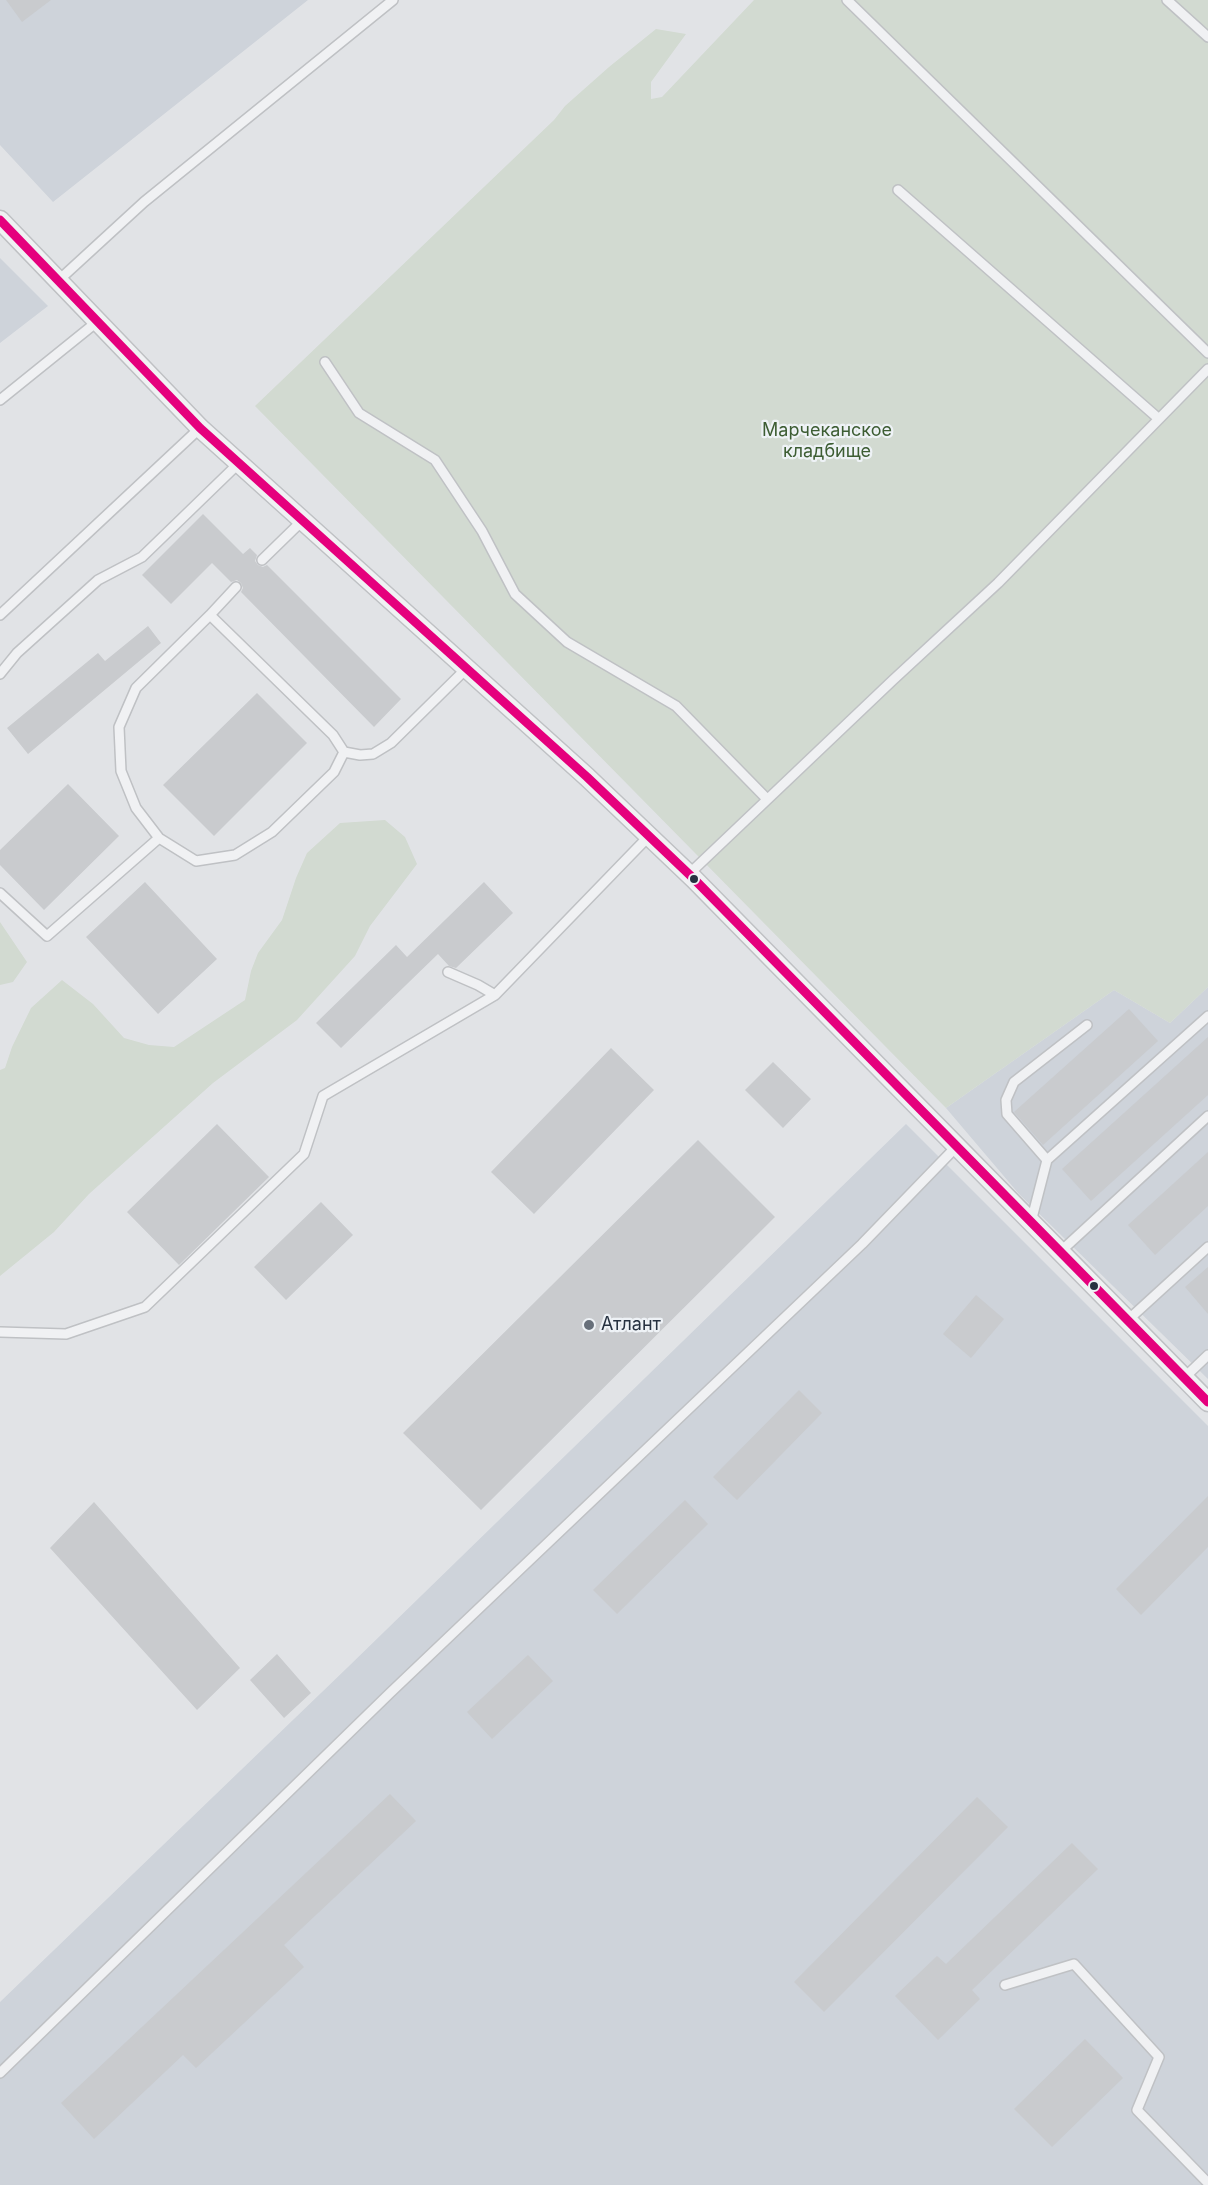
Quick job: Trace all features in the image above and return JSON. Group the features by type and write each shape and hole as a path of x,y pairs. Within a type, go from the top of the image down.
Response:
{"street":[{"path":"0,220 200,428 587,777 689,874 1208,1402"}],"lane":[{"path":"59,280 144,202 393,0"},
{"path":"848,0 1208,353"},
{"path":"1167,0 1208,37"},
{"path":"898,190 1159,419"},
{"path":"0,400 98,321"},
{"path":"325,362 359,413 435,460 482,531 515,594 567,642 676,706 767,799"},
{"path":"689,874 998,583 1208,369"},
{"path":"0,615 200,428"},
{"path":"0,674 17,653 98,580 142,557 239,463"},
{"path":"262,560 303,520"},
{"path":"236,587 136,688 119,727 121,771 136,808 159,838 195,861 235,855 272,831 334,772 344,752"},
{"path":"210,615 333,735 344,752 360,755 373,754 391,743 467,668"},
{"path":"0,1332 66,1334 145,1307 304,1154 323,1096 495,995 649,836"},
{"path":"0,893 47,936 159,838"},
{"path":"448,972 495,995"},
{"path":"1031,1223 1047,1160 1208,1016"},
{"path":"1047,1160 1008,1114 1006,1100 1014,1082 1087,1025"},
{"path":"1060,1252 1208,1116"},
{"path":"0,2073 390,1693 862,1244 956,1148"},
{"path":"1128,1320 1208,1247"},
{"path":"1185,1377 1208,1355"},
{"path":"1005,1985 1074,1964 1159,2057 1137,2110 1208,2183"}],"shaded area":[{"path":"0,0 308,0 53,202 0,145"},
{"path":"0,258 48,306 0,343"},
{"path":"1208,987 1208,1379 1019,1194 946,1108 1114,990 1170,1023"},
{"path":"906,1124 1208,1426 1208,2185 0,2185 0,2002"}],"green space":[{"name":"Марчеканское кладбище","path":"754,0 1208,0 1208,987 1170,1023 1114,990 946,1108 255,406 554,120 565,106 609,67 656,29 686,34 651,82 651,99 662,97"},
{"path":"385,820 405,837 417,864 370,926 355,956 297,1020 213,1083 89,1194 54,1232 0,1276 0,1070 5,1068 12,1047 31,1008 62,980 93,1004 124,1038 149,1045 174,1047 245,1000 251,971 258,953 282,920 307,853 340,823"},
{"path":"0,922 27,962 13,982 0,985"}],"building":[{"path":"6,0 51,0 22,22"},
{"path":"203,514 243,554 250,548 257,555 255,561 258,565 263,567 267,565 401,699 374,727 241,592 243,588 241,583 237,580 231,582 212,563 171,604 142,575"},
{"path":"148,626 161,643 28,754 7,728 98,653 105,661"},
{"path":"257,693 307,743 214,836 163,785"},
{"path":"68,784 119,836 44,910 0,865 0,850"},
{"path":"145,882 217,959 158,1014 86,937"},
{"path":"484,882 513,913 456,968 449,966 438,954 341,1048 316,1023 396,945 407,957"},
{"path":"1129,1009 1158,1041 1043,1145 1014,1112"},
{"path":"1208,1037 1208,1095 1091,1201 1062,1169"},
{"path":"611,1048 654,1090 534,1214 491,1172"},
{"path":"773,1062 811,1099 783,1128 745,1090"},
{"path":"217,1124 269,1177 179,1265 127,1212"},
{"name":"Атлант","path":"698,1140 775,1217 481,1510 403,1433"},
{"path":"1208,1152 1208,1206 1155,1255 1128,1225"},
{"path":"321,1202 353,1235 286,1300 254,1267"},
{"path":"1208,1267 1208,1314 1185,1287"},
{"path":"976,1295 1004,1319 971,1358 943,1334"},
{"path":"799,1390 822,1413 737,1500 713,1477"},
{"path":"1208,1496 1208,1547 1141,1615 1116,1589"},
{"path":"685,1500 708,1524 617,1614 593,1590"},
{"path":"94,1502 240,1668 197,1710 50,1548"},
{"path":"277,1654 311,1693 284,1718 250,1680"},
{"path":"528,1655 553,1681 492,1739 467,1712"},
{"path":"390,1794 416,1821 284,1945 304,1967 196,2068 183,2055 94,2139 61,2103"},
{"path":"977,1797 1008,1827 824,2012 794,1982"},
{"path":"1072,1843 1098,1869 972,1990 980,1999 938,2040 895,1996 937,1956 946,1964"},
{"path":"1085,2039 1123,2078 1052,2147 1014,2109"}],"transit line":[{"path":"0,220 200,428 587,777 694,879 1208,1402"}],"place":[{"name":"Атлант","path":"589,1325"}]}
